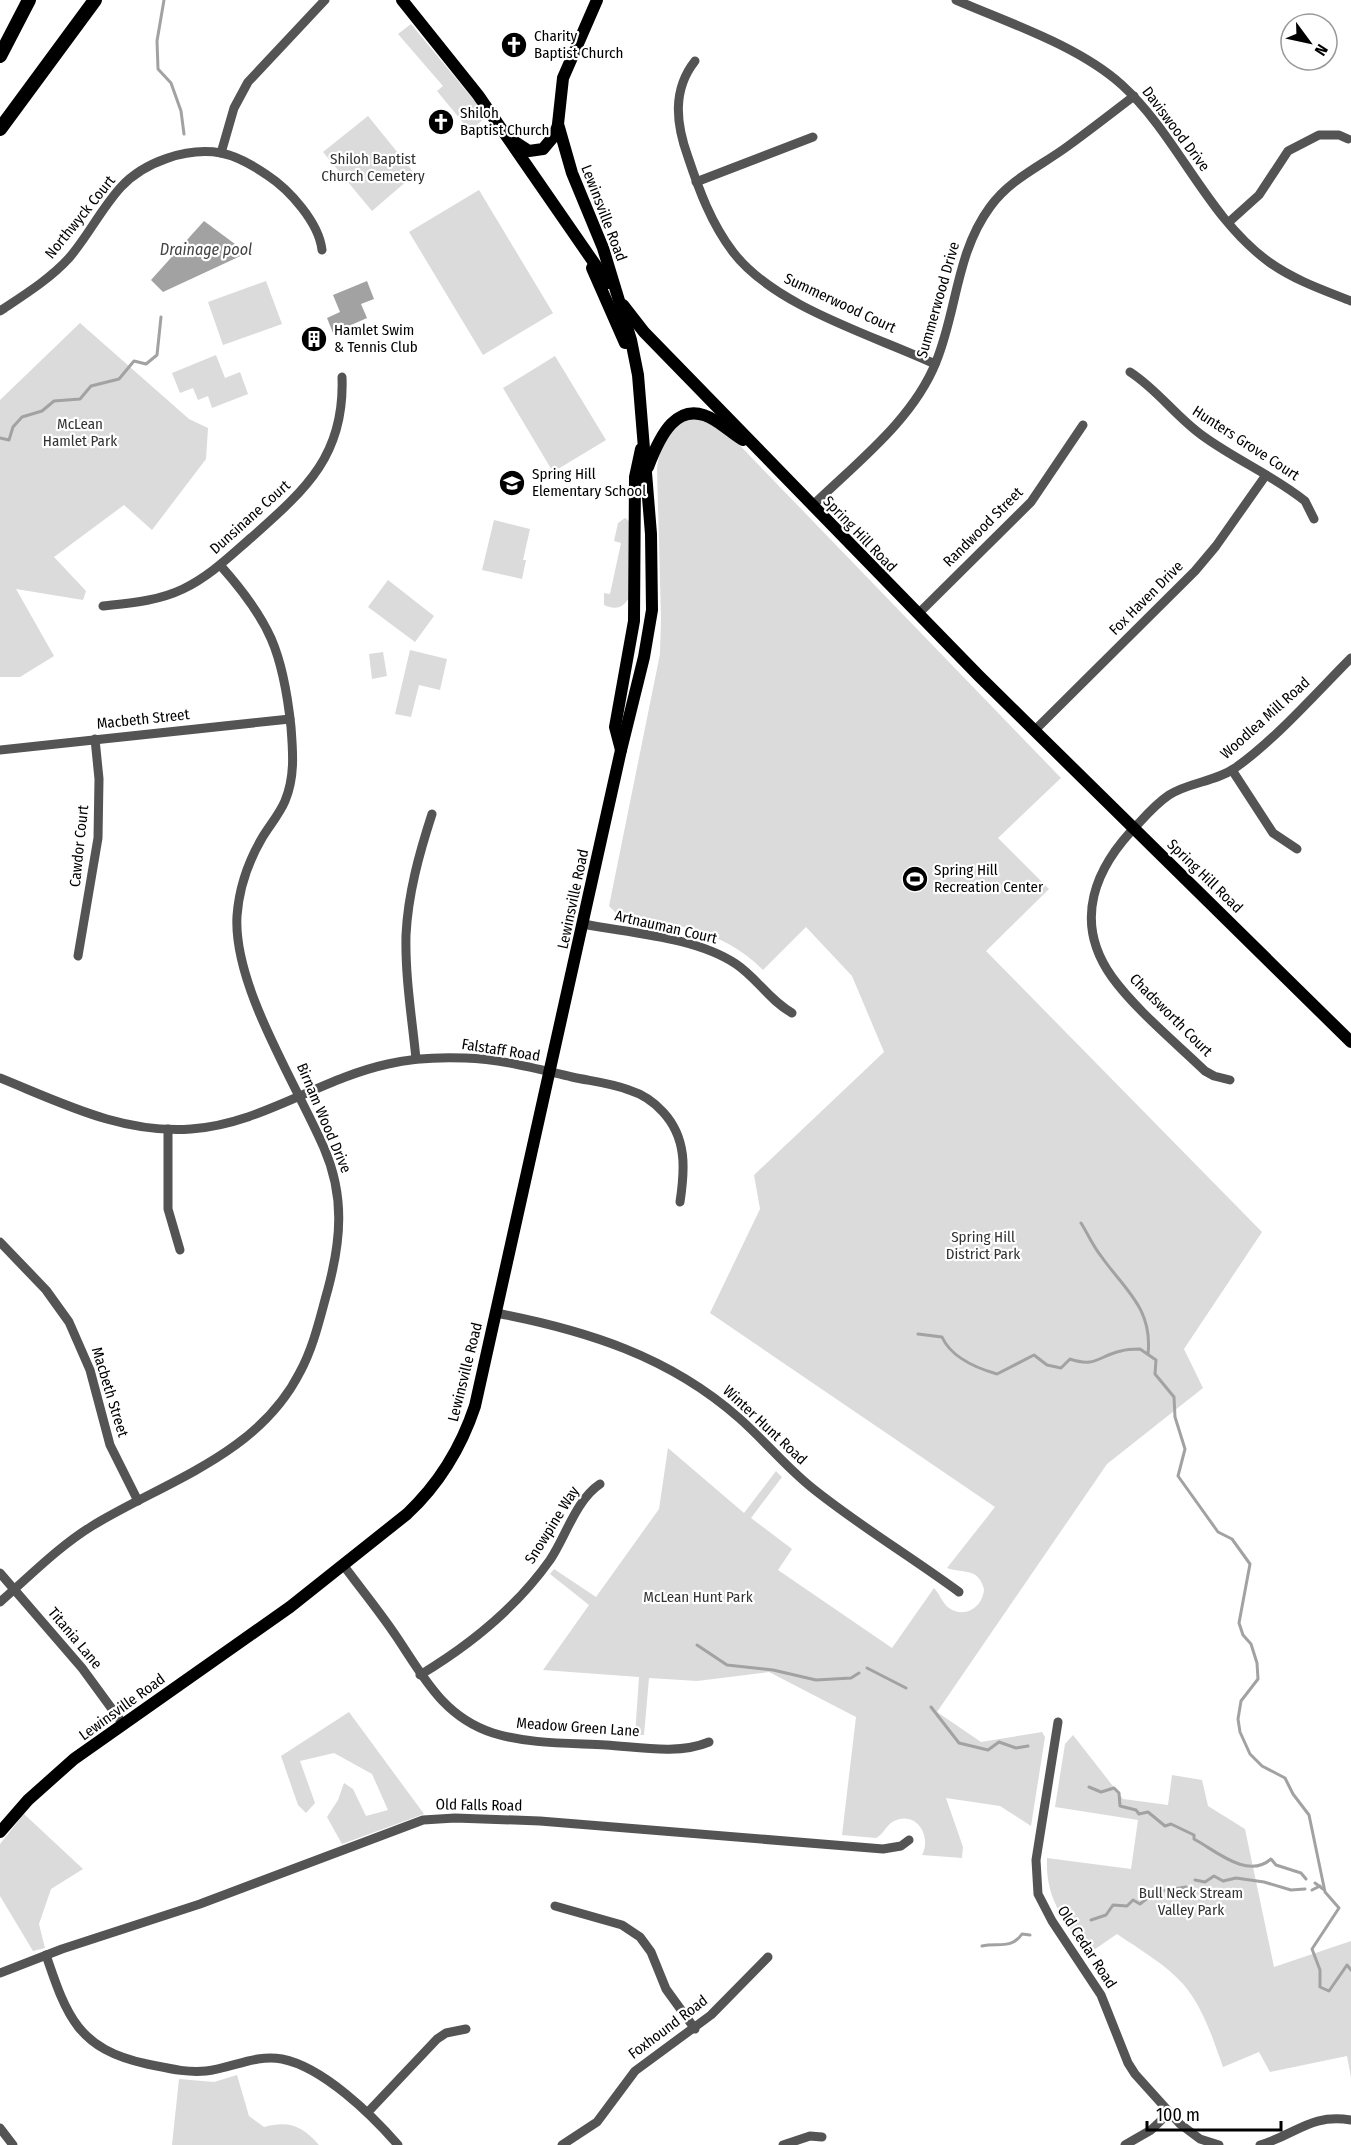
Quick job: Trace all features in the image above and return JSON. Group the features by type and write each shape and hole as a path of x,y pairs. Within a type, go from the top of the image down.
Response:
{"highway":[{"path":"0,56 29,0"},
{"path":"0,129 95,0"}],"main road":[{"name":"Spring Hill Road","path":"402,0 503,131 644,332 1034,731 1351,1042"},
{"name":"Lewinsville Road","path":"0,1832 50,1780 123,1724 267,1624 344,1566 415,1506 448,1466 468,1427 475,1406 621,750 628,729 652,610 651,534 638,375 631,340 598,234 572,173 558,124 563,78 597,0"},
{"path":"503,131 521,148 536,151 549,144 558,124"},
{"path":"566,223 595,275 638,375"},
{"path":"647,469 662,433 669,425 686,415 695,414 716,421 759,450"},
{"name":"Lewinsville Road","path":"621,750 615,727 634,621 635,477 642,442"},
{"path":"635,513 645,520 651,534"},
{"path":"634,621 648,637"}],"street":[{"path":"221,153 227,125 248,82 325,0"},
{"name":"Daviswood Drive","path":"956,0 1079,56 1104,71 1134,96 1229,222 1269,262 1303,282 1351,302"},
{"name":"Summerwood Court","path":"695,62 681,85 678,108 682,136 696,182 718,231 733,252 772,288 800,304 935,364"},
{"name":"Summerwood Drive","path":"812,506 908,410 935,364 945,337 965,255 990,206 1015,181 1067,147 1134,96"},
{"path":"1229,222 1255,200 1288,151 1319,135 1340,135 1348,139"},
{"path":"696,182 813,137"},
{"name":"Northwyck Court","path":"0,311 33,289 67,260 121,187 142,170 180,155 221,153 251,165 276,181 316,228 321,237 322,250"},
{"name":"Hunters Grove Court","path":"1130,372 1143,380 1172,410 1204,437 1305,501 1314,519"},
{"name":"Dunsinane Court","path":"103,606 162,597 199,580 220,565 298,496 320,469 333,442 338,425 342,377"},
{"name":"Randwood Street","path":"918,614 1031,502 1083,425"},
{"name":"Fox Haven Drive","path":"1034,731 1195,571 1230,528 1266,475"},
{"name":"Birnam Wood Drive","path":"0,1602 73,1539 234,1448 250,1436 280,1404 310,1352 335,1261 340,1221 339,1200 331,1163 247,983 237,933 240,896 250,860 281,808 290,788 294,757 283,670 269,631 247,595 220,565"},
{"name":"Woodlea Mill Road","path":"1134,827 1168,796 1232,770 1351,658"},
{"name":"Macbeth Street","path":"0,750 290,719"},
{"name":"Cawdor Court","path":"78,956 98,838 100,789 95,739"},
{"path":"1232,770 1273,833 1297,849"},
{"path":"416,1059 407,980 407,924 415,871 432,814"},
{"name":"Chadsworth Court","path":"1134,827 1108,858 1096,886 1093,929 1101,956 1122,989 1205,1071 1230,1080"},
{"name":"Artnauman Court","path":"583,924 683,943 719,954 742,969 770,999 792,1013"},
{"name":"Falstaff Road","path":"0,1078 94,1116 140,1127 168,1130 236,1122 366,1069 416,1059 467,1058 550,1072 629,1089 653,1103 664,1113 675,1129 682,1148 684,1175 680,1202"},
{"path":"168,1130 168,1209 180,1250"},
{"name":"Macbeth Street","path":"0,1242 46,1290 69,1322 90,1370 110,1445 138,1501"},
{"name":"Winter Hunt Road","path":"496,1313 592,1335 653,1359 678,1373 739,1418 790,1468 831,1503 959,1592"},
{"name":"Snowpine Way","path":"420,1676 472,1641 515,1602 550,1559 586,1497 600,1484"},
{"name":"Meadow Green Lane","path":"344,1566 397,1637 420,1676 434,1694 460,1717 475,1726 508,1737 686,1749 709,1742"},
{"name":"Titania Lane","path":"0,1573 82,1668 123,1724"},
{"name":"Old Cedar Road","path":"1058,1722 1038,1850 1036,1887 1052,1921 1101,1995 1128,2063 1169,2113 1200,2139 1219,2145"},
{"name":"Old Falls Road","path":"0,1973 46,1955 200,1904 423,1820 455,1818 540,1821 883,1849 901,1846 909,1840"},
{"path":"555,1906 622,1925 640,1937 651,1952 666,1989 695,2029"},
{"path":"46,1955 70,2017 90,2041 117,2056 190,2071 221,2068 256,2059 282,2059 306,2068 368,2112 398,2145"},
{"name":"Foxhound Road","path":"562,2145 605,2115 629,2077 646,2061 695,2029 768,1957"},
{"path":"368,2112 437,2039 446,2033 466,2029"},
{"path":"1125,2145 1150,2130 1169,2113"},
{"path":"1260,2145 1314,2120 1327,2118 1351,2120"},
{"path":"0,2128 13,2145"},
{"path":"783,2145 810,2136 822,2137"}],"green space":[{"path":"411,24 487,116 470,131 437,91 443,86 398,34"},
{"name":"Shiloh Baptist Church Cemetery","path":"368,116 415,174 372,211 323,152"},
{"path":"479,190 553,313 483,355 409,232"},
{"path":"266,281 282,324 223,345 208,302"},
{"name":"McLean Hamlet Park","path":"80,323 189,419 208,428 206,459 152,530 124,505 54,557 86,591 83,600 16,589 54,656 20,677 0,677 0,400"},
{"path":"216,355 225,378 240,372 248,394 212,408 208,396 198,400 193,388 180,393 172,373"},
{"path":"555,356 606,440 553,472 503,388"},
{"name":"Spring Hill District Park","path":"699,418 722,427 1061,778 998,838 1049,889 986,951 1262,1232 1184,1349 1203,1388 1107,1464 937,1712 981,1742 1042,1732 1045,1737 1031,1826 1000,1806 946,1798 963,1847 962,1858 922,1855 925,1848 924,1833 916,1822 909,1819 894,1821 876,1838 842,1835 856,1717 769,1672 697,1681 649,1678 644,1735 635,1735 639,1677 543,1670 589,1605 550,1574 554,1569 596,1597 659,1509 668,1448 744,1513 776,1471 782,1477 751,1518 792,1549 778,1570 892,1648 934,1588 947,1606 955,1611 967,1612 977,1606 984,1589 978,1577 970,1572 947,1568 995,1507 710,1313 760,1209 754,1175 884,1052 852,976 806,927 763,970 747,956 713,937 676,925 616,913 609,906 660,654 657,468 660,450 678,422"},
{"path":"625,518 629,521 631,595 623,605 613,608 604,605 604,593 610,594 621,543 614,541 618,523"},
{"path":"494,520 530,529 523,560 526,560 522,579 482,570"},
{"path":"388,580 434,616 415,642 368,607"},
{"path":"410,650 447,659 440,690 419,685 411,717 395,714"},
{"path":"383,652 387,676 372,679 369,654"},
{"path":"349,1712 424,1814 342,1844 327,1817 338,1800 344,1783 353,1789 366,1816 388,1810 372,1774 334,1753 300,1761 315,1803 306,1813 298,1805 281,1756"},
{"name":"Bull Neck Stream Valley Park","path":"1073,1735 1123,1799 1168,1805 1172,1775 1202,1780 1208,1806 1245,1829 1274,1967 1351,1941 1351,2078 1347,2056 1270,2072 1259,2052 1223,2067 1207,2024 1196,2003 1183,1984 1168,1970 1117,1934 1088,1954 1064,1920 1053,1898 1047,1873 1047,1858 1131,1869 1138,1820 1055,1807 1065,1744"},
{"path":"24,1814 83,1869 51,1889 39,1924 45,1948 33,1951 0,1896 0,1844"},
{"path":"237,2075 249,2116 264,2127 281,2124 295,2126 307,2133 319,2145 172,2145 179,2079 214,2082"}],"water":[{"name":"Drainage pool","path":"204,221 247,253 163,292 151,280"},
{"path":"367,281 374,299 361,304 367,318 333,333 327,318 340,312 333,295"}],"waterway":[{"path":"164,0 157,41 158,69 171,83 181,111 184,134"},
{"path":"0,438 9,440 13,427 22,417 42,411 54,401 80,399 91,386 119,379 134,361 146,364 157,355 161,317"},
{"path":"1081,1223 1098,1252 1141,1311 1146,1324 1148,1354"},
{"path":"918,1334 942,1337 951,1350 965,1361 997,1374 1034,1355 1047,1365 1061,1368 1070,1359 1091,1362 1130,1349 1140,1349 1156,1360 1155,1374 1174,1397 1175,1417 1185,1449 1178,1476 1218,1532 1232,1539 1250,1564 1239,1623 1243,1635 1251,1644 1257,1663 1258,1679 1241,1701 1238,1719 1240,1732 1250,1754 1262,1766 1285,1778 1293,1794 1309,1815 1325,1892 1339,1908 1312,1949 1320,1970 1320,1987 1329,1991 1347,1965 1351,1970"},
{"path":"697,1645 727,1665 773,1670 816,1680 851,1678 859,1673"},
{"path":"867,1668 906,1688"},
{"path":"931,1707 959,1743 988,1750 999,1742 1016,1748 1028,1746"},
{"path":"1089,1787 1101,1792 1114,1788 1119,1793 1120,1806 1136,1810 1139,1814 1148,1812 1165,1826 1171,1824 1194,1835 1194,1839 1231,1861 1252,1866 1262,1865 1271,1859 1276,1865 1301,1873 1306,1879"},
{"path":"1195,1880 1205,1882 1214,1876 1223,1881 1236,1878 1264,1882 1291,1890 1305,1889"},
{"path":"1315,1883 1323,1889"},
{"path":"1312,1890 1320,1886"},
{"path":"1091,1920 1106,1915 1113,1905 1127,1906 1133,1900 1140,1904 1155,1892 1186,1887"},
{"path":"982,1946 1008,1944 1022,1934 1030,1935"}],"place":[{"name":"Charity Baptist Church","path":"514,45"},
{"name":"Shiloh Baptist Church","path":"441,122"},
{"name":"Hamlet Swim & Tennis Club","path":"314,339"},
{"name":"Spring Hill Elementary School","path":"512,483"},
{"name":"Spring Hill Recreation Center","path":"915,879"}],"park label":[{"name":"McLean Hunt Park","path":"698,1597"}]}
